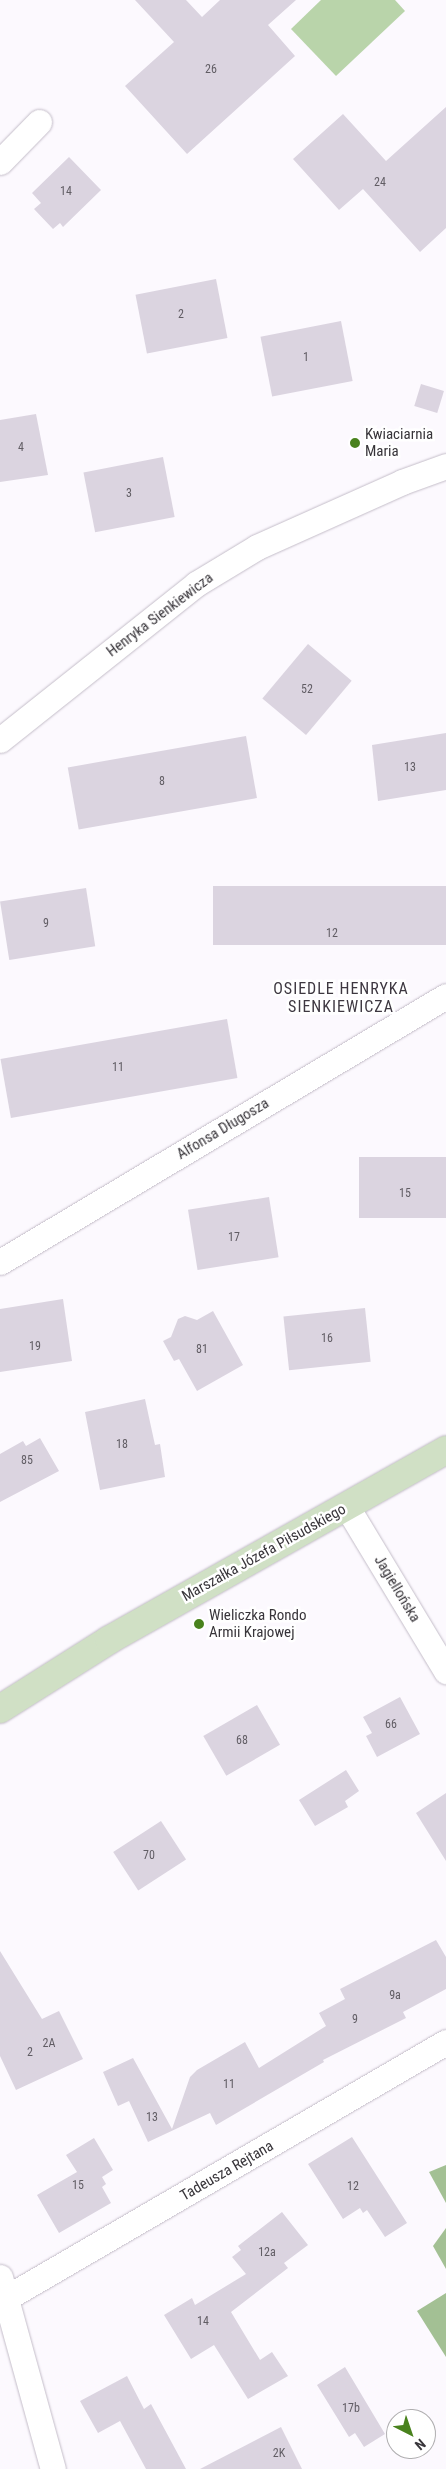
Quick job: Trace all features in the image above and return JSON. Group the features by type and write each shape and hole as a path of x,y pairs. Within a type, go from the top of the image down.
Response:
{"main road":[{"name":"Marszałka Józefa Piłsudskiego","path":"0,1709 82,1657 446,1450"},
{"name":"Marszałka Józefa Piłsudskiego","path":"0,1688 82,1657"}],"street":[{"path":"0,162 39,122"},
{"name":"Henryka Sienkiewicza","path":"0,740 211,575 257,547 402,482 446,466"},
{"name":"Alfonsa Długosza","path":"0,1262 446,996"},
{"name":"Jagiellońska","path":"346,1507 446,1671"},
{"name":"Tadeusza Rejtana","path":"3,2288 446,2042"},
{"path":"3,2288 53,2469"}],"green space":[{"path":"321,0 395,0 405,11 336,76 291,29"},
{"path":"446,2165 446,2203 429,2172"},
{"path":"446,2228 446,2269 433,2246"},
{"path":"446,2293 446,2357 417,2311"}],"building":[{"path":"135,0 186,0 202,17 220,0 296,0 268,25 295,56 187,154 125,86 174,42"},
{"path":"446,107 446,228 420,252 363,189 339,210 293,159 343,114 386,161"},
{"path":"69,157 101,190 63,227 60,223 53,229 34,209 41,203 32,193"},
{"path":"216,279 227,338 147,354 136,295"},
{"path":"341,321 353,381 272,397 261,337"},
{"path":"421,384 444,391 437,413 414,406"},
{"path":"36,414 48,475 0,482 0,420"},
{"path":"163,457 175,517 95,532 83,472"},
{"path":"308,644 352,681 306,735 262,698"},
{"path":"446,733 446,790 378,801 372,745"},
{"path":"246,736 257,798 79,829 68,767"},
{"path":"213,886 446,886 446,945 213,945"},
{"path":"86,888 95,946 9,960 0,902"},
{"path":"227,1019 237,1078 11,1118 0,1059"},
{"path":"359,1157 446,1157 446,1218 359,1218"},
{"path":"269,1197 279,1257 198,1270 188,1210"},
{"path":"63,1299 72,1361 0,1372 0,1309"},
{"path":"365,1308 371,1362 289,1370 283,1317"},
{"path":"213,1311 243,1365 197,1391 179,1359 174,1361 163,1341 171,1337 178,1319 185,1316 197,1320"},
{"path":"145,1399 155,1445 160,1444 165,1477 100,1490 85,1412"},
{"path":"40,1438 59,1471 0,1502 0,1454 23,1441 26,1446"},
{"path":"400,1697 420,1734 377,1757 366,1736 372,1733 363,1717"},
{"path":"257,1705 280,1745 226,1776 203,1736"},
{"path":"346,1770 359,1791 345,1801 348,1807 315,1826 299,1800"},
{"path":"446,1793 446,1861 416,1813"},
{"path":"161,1821 186,1860 138,1891 113,1852"},
{"path":"436,1940 446,1957 446,1989 403,2012 406,2018 323,2060 324,2062 216,2125 210,2113 148,2142 129,2101 118,2106 103,2072 133,2058 172,2129 190,2077 197,2070 245,2042 259,2068 326,2026 319,2013 345,1999 340,1989"},
{"path":"0,1951 42,2019 59,2011 83,2059 16,2090 0,2056"},
{"path":"352,2137 407,2223 385,2237 367,2210 363,2213 360,2208 343,2219 308,2164"},
{"path":"94,2138 113,2170 102,2177 106,2184 102,2187 111,2203 59,2233 37,2195 77,2172 66,2155"},
{"path":"282,2212 308,2245 284,2263 288,2268 231,2312 260,2360 272,2352 288,2376 248,2399 214,2345 191,2359 164,2315 192,2298 195,2305 246,2274 232,2257 241,2250 238,2246"},
{"path":"345,2367 385,2434 364,2447 355,2433 349,2437 317,2385"},
{"path":"127,2376 144,2409 151,2404 186,2469 146,2469 120,2421 98,2433 80,2401"},
{"path":"281,2427 302,2469 200,2469"}],"place":[{"name":"Kwiaciarnia Maria","path":"355,443"},
{"name":"Wieliczka Rondo Armii Krajowej","path":"199,1624"}],"district":[{"name":"OSIEDLE HENRYKA SIENKIEWICZA","path":"341,998"}]}
